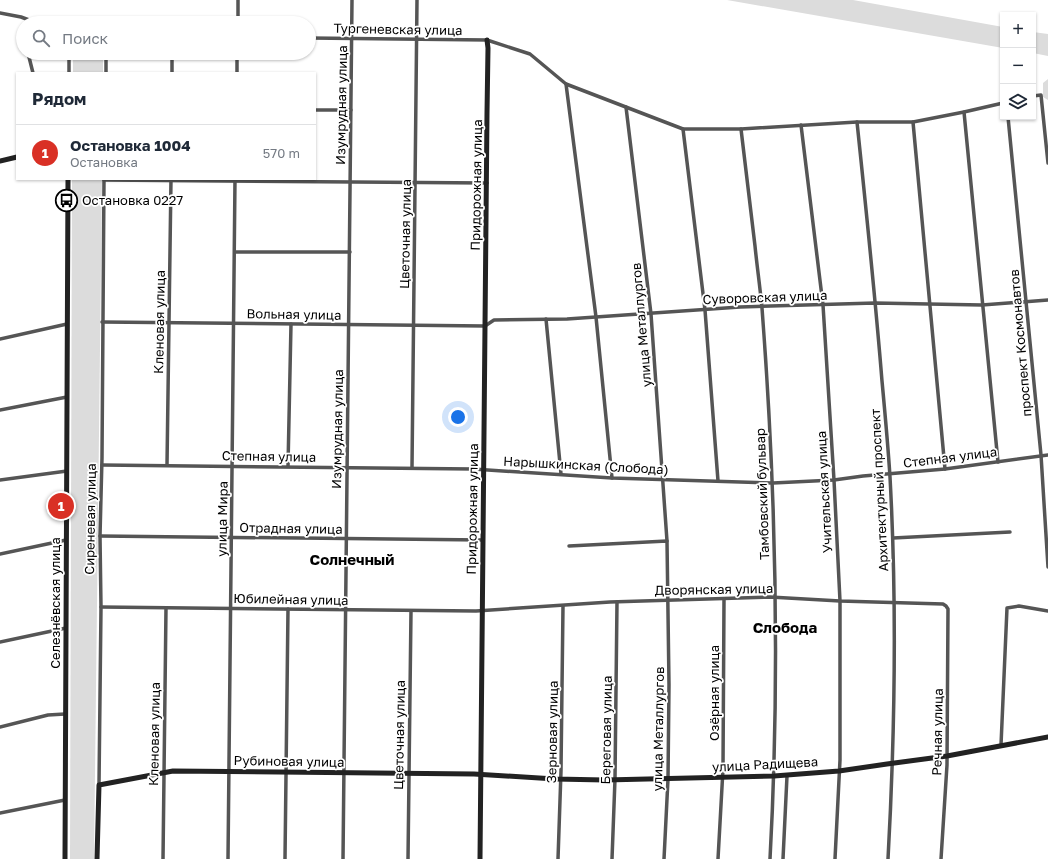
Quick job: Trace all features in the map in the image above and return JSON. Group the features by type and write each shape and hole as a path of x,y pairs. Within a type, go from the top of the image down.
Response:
{"street":[{"path":"238,0 238,16"},
{"name":"Изумрудная улица","path":"343,859 352,0"},
{"name":"Цветочная улица","path":"412,468 418,0"},
{"path":"0,13 16,16"},
{"name":"Тургеневская улица","path":"316,38 487,40 530,54 566,84 683,129"},
{"name":"Придорожная улица","path":"480,859 487,40"},
{"path":"29,60 32,72"},
{"path":"69,60 69,72"},
{"path":"106,60 106,72"},
{"path":"172,60 172,72"},
{"path":"237,60 237,72"},
{"path":"566,84 596,317 612,478"},
{"path":"1036,96 1041,95 1048,164"},
{"path":"718,481 705,310 683,129 741,129 857,122 913,122 1000,104"},
{"name":"улица Металлургов","path":"626,107 651,314 667,541 670,685 668,779 664,859"},
{"path":"316,110 351,110"},
{"path":"964,112 998,462"},
{"name":"проспект Космонавтов","path":"1008,120 1041,455 1048,567"},
{"name":"Архитектурный проспект","path":"857,122 890,474 893,538 893,763 888,859"},
{"path":"913,122 944,469"},
{"name":"Учительская улица","path":"801,125 823,305 840,601 839,771 835,859"},
{"name":"Тамбовский бульвар","path":"741,129 762,306 773,483 776,597 776,703 770,859"},
{"path":"0,161 16,157"},
{"name":"Селезнёвская улица","path":"65,859 68,180"},
{"name":"Сиреневая улица","path":"97,859 101,607 100,536 104,180"},
{"path":"170,180 416,183 486,182"},
{"name":"Кленовая улица","path":"167,465 170,180"},
{"name":"улица Мира","path":"228,859 235,180"},
{"path":"235,252 350,252"},
{"name":"Суворовская улица","path":"485,326 494,320 596,317 762,306 875,304 982,305 1048,300"},
{"path":"546,319 561,474"},
{"name":"Вольная улица","path":"102,322 485,326"},
{"path":"0,339 67,324"},
{"path":"288,466 290,324"},
{"path":"0,410 67,397"},
{"name":"Степная улица","path":"687,481 773,483 834,480 944,469 1048,455"},
{"name":"Степная улица","path":"102,464 484,469"},
{"name":"Нарышкинская (Слобода)","path":"484,469 612,478 687,481"},
{"path":"0,480 67,471"},
{"path":"893,538 1010,532"},
{"name":"Отрадная улица","path":"100,536 483,540"},
{"path":"0,554 66,540"},
{"path":"569,546 667,541"},
{"name":"Дворянская улица","path":"482,611 617,602 776,597 840,601 940,604 946,606"},
{"name":"Озёрная улица","path":"718,859 723,778 724,599"},
{"name":"Береговая улица","path":"612,859 615,779 617,602"},
{"name":"Зерновая улица","path":"558,859 561,779 563,606"},
{"name":"Речная улица","path":"941,859 947,756 948,609 946,606"},
{"path":"1001,745 1007,608 1019,606 1048,611"},
{"name":"Юбилейная улица","path":"101,607 482,611"},
{"name":"Кленовая улица","path":"163,859 166,608"},
{"path":"285,859 288,609"},
{"name":"Цветочная улица","path":"408,859 411,611"},
{"path":"0,642 66,628"},
{"path":"0,727 48,715 66,714"},
{"name":"улица Радищева","path":"480,774 561,779 668,779 787,776 839,771 947,756 1048,737"},
{"name":"Рубиновая улица","path":"99,785 164,772 230,771 480,774"},
{"path":"783,859 787,776"},
{"path":"0,814 65,800"}],"shaded area":[{"path":"727,0 853,0 1000,26 1000,47"},
{"path":"1036,32 1048,34 1048,56 1036,54"},
{"path":"73,60 103,60 103,72 73,72"},
{"path":"1048,79 1048,100 1043,97 1043,83"},
{"path":"72,180 102,180 94,859 70,859"}],"place":[{"name":"Остановка 0227","path":"66,200"},
{"name":"Остановка 1004","path":"61,506"}],"district":[{"name":"Солнечный","path":"352,560"},
{"name":"Слобода","path":"785,628"}]}
